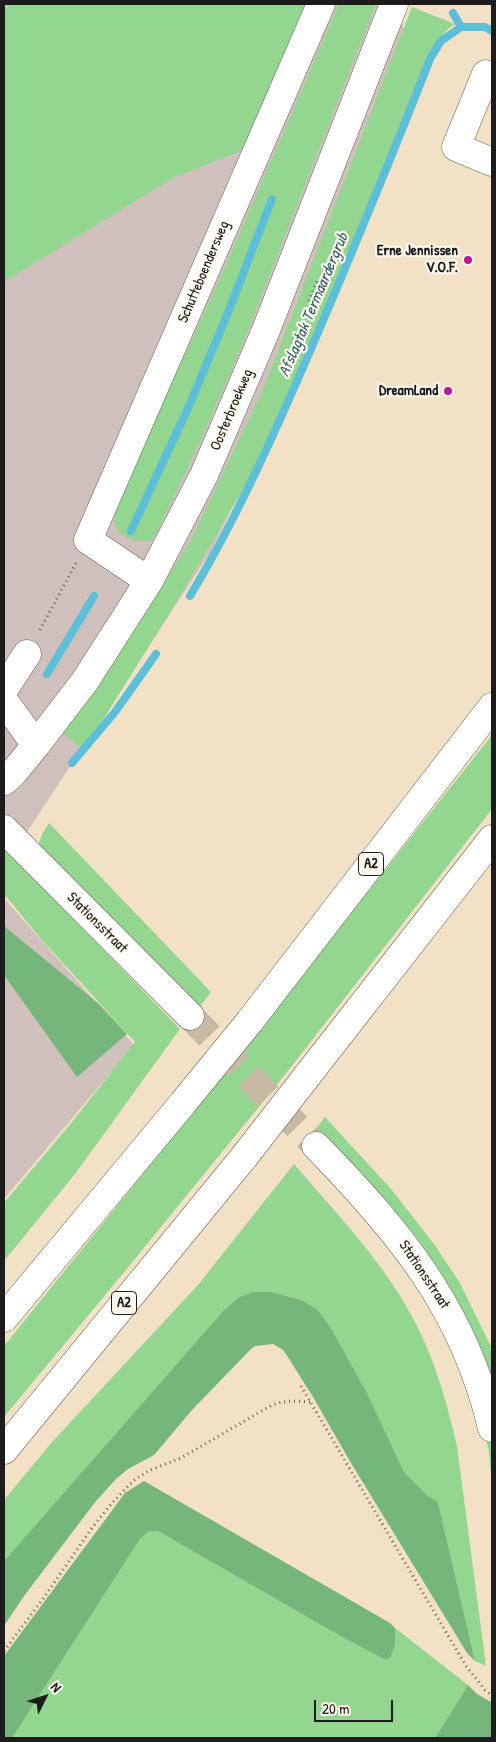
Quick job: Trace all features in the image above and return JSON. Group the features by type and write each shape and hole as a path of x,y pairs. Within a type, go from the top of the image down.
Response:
{"main road":[{"name":"Schutteboendersweg","path":"88,540 321,4"},
{"name":"Oosterbroekweg","path":"4,781 36,745 85,681 149,581 204,475 266,330 394,4"},
{"path":"492,77 486,74 456,147 492,162"},
{"path":"88,540 149,581"},
{"path":"4,689 27,654"},
{"path":"4,701 36,745"},
{"name":"A2","path":"4,1318 250,1021 491,708"},
{"name":"Stationsstraat","path":"4,829 190,1016"},
{"name":"A2","path":"4,1450 244,1157 492,839"},
{"name":"Stationsstraat","path":"316,1146 361,1192 387,1223 438,1294 459,1331 474,1368 492,1428"}],"path":[{"path":"27,654 88,540"},
{"path":"301,1386 466,1666 492,1696"},
{"path":"4,1651 92,1528 133,1481 148,1471 181,1458 272,1405 290,1400 310,1402"}],"shaded area":[{"path":"4,4 395,4 410,46 273,423 211,551 4,867"},
{"path":"4,898 134,1045 4,1199"}],"green space":[{"path":"11,4 310,4 250,147 171,179 4,282 4,8"},
{"path":"339,4 376,4 239,353 198,446 156,534 151,541 131,540 121,533 114,524 115,514 130,472 220,279"},
{"path":"412,7 455,24 440,38 355,235 283,412 244,488 168,616 84,750 62,733 104,678 191,540 262,392"},
{"path":"492,735 492,809 284,1076 4,1417 4,1346 234,1061"},
{"path":"49,823 211,992 198,1009 38,846 42,834"},
{"path":"4,850 19,863 180,1029 75,1174 4,1261 4,1203 72,1122 135,1042 42,940 4,894"},
{"path":"4,926 99,1004 127,1034 77,1077 4,975"},
{"path":"325,1117 391,1189 434,1244 460,1283 492,1349 492,1484 489,1452 475,1390 442,1309 309,1138"},
{"path":"294,1164 384,1272 418,1327 432,1360 457,1446 486,1666 475,1661 438,1502 427,1495 404,1472 367,1394 331,1328 318,1310 302,1300 271,1292 253,1292 239,1297 223,1311 4,1561 4,1500 53,1441 198,1285"},
{"path":"253,1292 271,1292 302,1300 318,1310 331,1328 367,1393 404,1472 427,1495 438,1502 475,1661 467,1653 286,1354 273,1344 255,1346 250,1350 192,1410 154,1455 128,1469 116,1479 96,1501 24,1596 4,1626 4,1561 223,1311 239,1297"},
{"path":"144,1481 390,1623 395,1628 395,1645 390,1658 384,1659 340,1636 158,1531 149,1531 140,1539 12,1738 4,1738 4,1656 125,1493"},
{"path":"149,1531 158,1531 340,1636 384,1659 395,1645 395,1628 468,1685 435,1738 12,1738 140,1539"},
{"path":"468,1685 477,1694 491,1702 492,1738 435,1738"}],"waterway":[{"path":"453,13 461,27 485,27 492,31"},
{"name":"Afslagtak Termaardergrub","path":"190,596 241,503 286,407 359,236 430,59 441,41 461,27"},
{"path":"131,531 189,406 272,199"},
{"path":"47,674 94,596"},
{"name":"Afslagtak Termaardergrub","path":"72,763 115,712 156,654"}],"tunnel":[{"path":"190,1016 316,1146"}],"place":[{"name":"Erne Jennissen V.O.F.","path":"468,260"},
{"name":"DreamLand","path":"448,391"}]}
